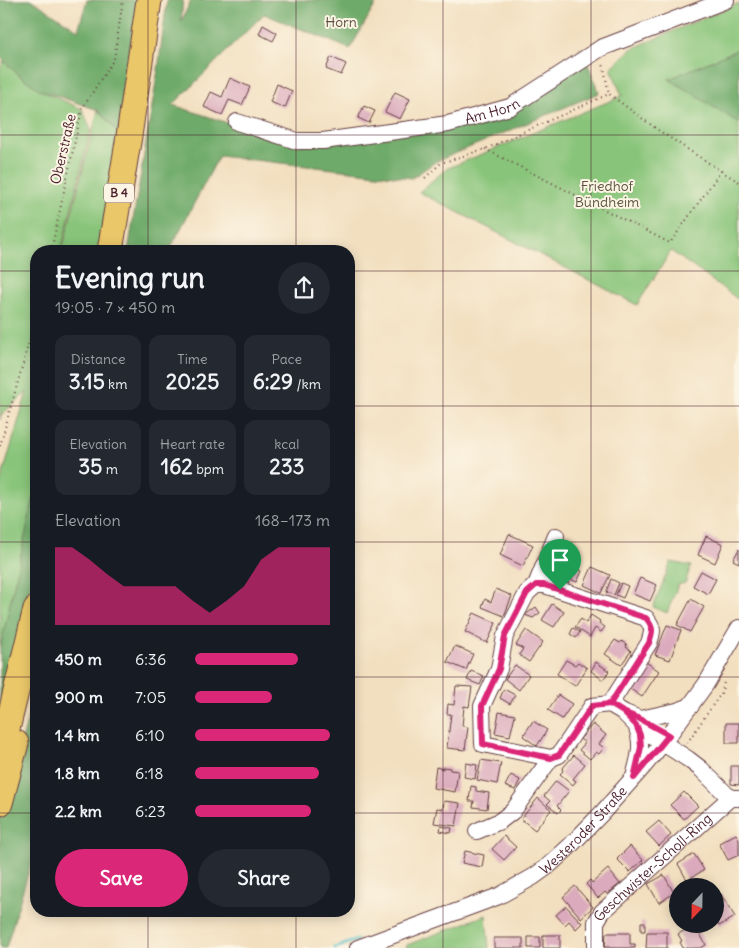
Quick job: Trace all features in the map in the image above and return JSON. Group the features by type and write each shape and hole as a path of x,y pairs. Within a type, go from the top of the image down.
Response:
{"highway":[{"name":"B 4","path":"145,68 149,0"},
{"name":"B 4","path":"122,245 134,137 145,68 160,0"},
{"name":"B 4","path":"111,245 134,137"},
{"path":"0,758 30,634"},
{"path":"0,803 30,683"}],"street":[{"name":"Am Horn","path":"237,122 297,141 323,141 448,124 510,107 600,48 726,0"},
{"path":"536,585 544,585 646,618 652,626 649,643 616,708 592,706 559,755 551,758 483,744 482,706 499,669 505,636 527,593 536,585 556,536"},
{"name":"Westeroder Straße","path":"358,948 500,896 547,867 602,813 666,739 706,684 739,628"},
{"path":"634,778 641,747 638,722 691,706"},
{"name":"Geschwister-Scholl-Ring","path":"596,948 596,922 602,912 734,798 666,739 616,708"},
{"path":"477,831 500,820 513,810 551,758"}],"path":[{"name":"Oberstraße","path":"52,245 82,109 114,59 123,0"},
{"path":"600,48 609,94 658,130 739,182"},
{"path":"425,178 441,163 485,149 609,94"},
{"path":"485,149 670,243 721,171"},
{"path":"0,446 30,338"},
{"path":"687,743 722,692 725,679"}],"green space":[{"path":"0,0 32,0 78,30 87,0 140,0 119,134 98,110 40,90 19,75 0,57"},
{"name":"Horn","path":"167,0 183,0 181,22 191,0 378,0 350,49 264,14 173,105 298,146 476,114 588,64 599,93 435,162 412,178 219,156 172,245 129,245 158,70"},
{"name":"Friedhof Bündheim","path":"739,3 739,49 669,79 739,123 739,300 671,251 637,305 419,192 446,169 622,96 611,68 631,49"},
{"path":"739,49 739,123 669,79"},
{"path":"3,61 40,90 82,109 91,129 62,245 30,245 30,515 0,648 0,484 27,392 1,415 0,420 0,70"},
{"path":"98,110 119,134 100,245 64,245"},
{"path":"30,515 30,588 0,718 0,648"},
{"path":"671,562 691,566 685,583 678,585 667,613 653,607"},
{"path":"30,711 30,866 6,948 0,948 0,820"},
{"path":"486,915 489,948 406,948 407,945"}],"building":[{"path":"263,25 277,33 273,41 259,34"},
{"path":"331,57 346,64 341,75 326,69"},
{"path":"230,78 250,87 242,105 229,100 222,115 204,107 211,92 222,97"},
{"path":"277,84 292,91 285,108 270,102"},
{"path":"395,92 410,99 400,119 385,112"},
{"path":"364,106 375,111 369,123 358,118"},
{"path":"509,534 533,545 523,566 500,555"},
{"path":"706,536 723,544 715,563 698,555"},
{"path":"739,549 739,563 733,560"},
{"path":"555,553 566,558 564,563 582,571 577,582 570,579 568,584 546,574"},
{"path":"592,567 610,575 601,593 584,585"},
{"path":"701,571 716,579 708,594 693,586"},
{"path":"640,578 657,585 650,601 633,594"},
{"path":"611,579 619,583 614,595 606,592"},
{"path":"621,583 628,586 623,598 616,595"},
{"path":"496,589 512,596 504,616 482,607 485,599 491,602"},
{"path":"691,599 704,607 690,632 677,625"},
{"path":"552,604 564,612 554,627 542,620"},
{"path":"536,607 540,613 533,618 525,615"},
{"path":"474,613 496,623 487,643 465,632"},
{"path":"591,615 605,627 601,632 595,628 590,637 575,627 581,619 586,623"},
{"path":"667,625 681,630 670,660 655,655"},
{"path":"573,628 580,632 576,638 570,634"},
{"path":"526,630 543,642 529,662 519,655 523,649 516,645"},
{"path":"615,640 620,643 622,641 631,651 621,665 605,654"},
{"path":"455,646 473,654 466,670 447,662"},
{"path":"566,660 575,665 578,662 587,668 575,686 557,674"},
{"path":"596,662 609,671 603,680 591,671"},
{"path":"646,662 659,671 642,697 629,688"},
{"path":"515,665 529,675 519,690 505,679"},
{"path":"471,671 484,676 480,685 467,680"},
{"path":"456,686 472,687 469,707 464,706 462,726 468,727 465,750 447,748 451,714 447,714 448,704 454,705"},
{"path":"504,689 515,695 510,704 500,698"},
{"path":"558,695 572,704 562,719 548,710"},
{"path":"499,712 515,715 510,736 495,733"},
{"path":"533,721 547,730 537,746 523,736"},
{"path":"726,723 739,723 739,743 726,743"},
{"path":"593,724 606,735 599,744 604,748 599,754 596,752 590,759 579,750 585,743 580,739"},
{"path":"574,755 585,764 573,779 576,781 573,785 560,774"},
{"path":"481,760 501,763 497,784 477,780"},
{"path":"466,763 477,765 475,779 464,777"},
{"path":"731,766 739,766 739,785 731,784"},
{"path":"436,767 450,768 450,770 458,771 455,792 433,788"},
{"path":"511,775 520,780 515,790 505,786"},
{"path":"556,781 569,791 557,806 561,810 558,813 547,804 550,801 544,796"},
{"path":"471,786 476,787 476,791 489,793 487,809 473,807 474,801 469,801"},
{"path":"684,792 698,806 684,819 670,805"},
{"path":"538,798 551,810 535,830 521,819"},
{"path":"444,801 460,803 456,826 434,823 437,808 443,809"},
{"path":"659,821 671,835 659,846 646,832"},
{"path":"441,826 452,828 451,833 440,831"},
{"path":"736,834 739,839 739,855 728,860 719,843"},
{"path":"504,836 516,847 504,860 492,849"},
{"path":"630,846 643,860 630,872 617,859"},
{"path":"465,851 484,855 482,867 462,863"},
{"path":"694,854 704,870 690,878 686,878 678,864"},
{"path":"608,869 620,884 598,898 586,884 590,880 592,883"},
{"path":"664,875 669,884 669,896 659,903 648,884"},
{"path":"575,886 593,907 581,918 563,897"},
{"path":"724,899 735,917 724,923"},
{"path":"566,906 582,923 576,929 569,921 565,925 556,915"},
{"path":"641,922 645,922 645,931 641,931"},
{"path":"647,932 667,932 667,948 646,948"},
{"path":"606,933 630,933 630,944 635,944 635,948 605,947"},
{"path":"699,933 706,945 701,948 683,948 678,934"},
{"path":"543,935 560,935 560,948 543,948"},
{"path":"528,937 540,937 540,948 528,948"},
{"path":"494,938 523,938 523,948 494,948"}],"waterway":[{"path":"335,948 357,940"}],"route":[{"path":"560,590 544,585 536,585 527,593 505,636 499,669 482,706 483,744 551,758 559,755 592,706 610,704 623,712 636,725 640,735 641,747 634,778 669,735 610,704 649,643 652,626 646,618 560,590"}]}
